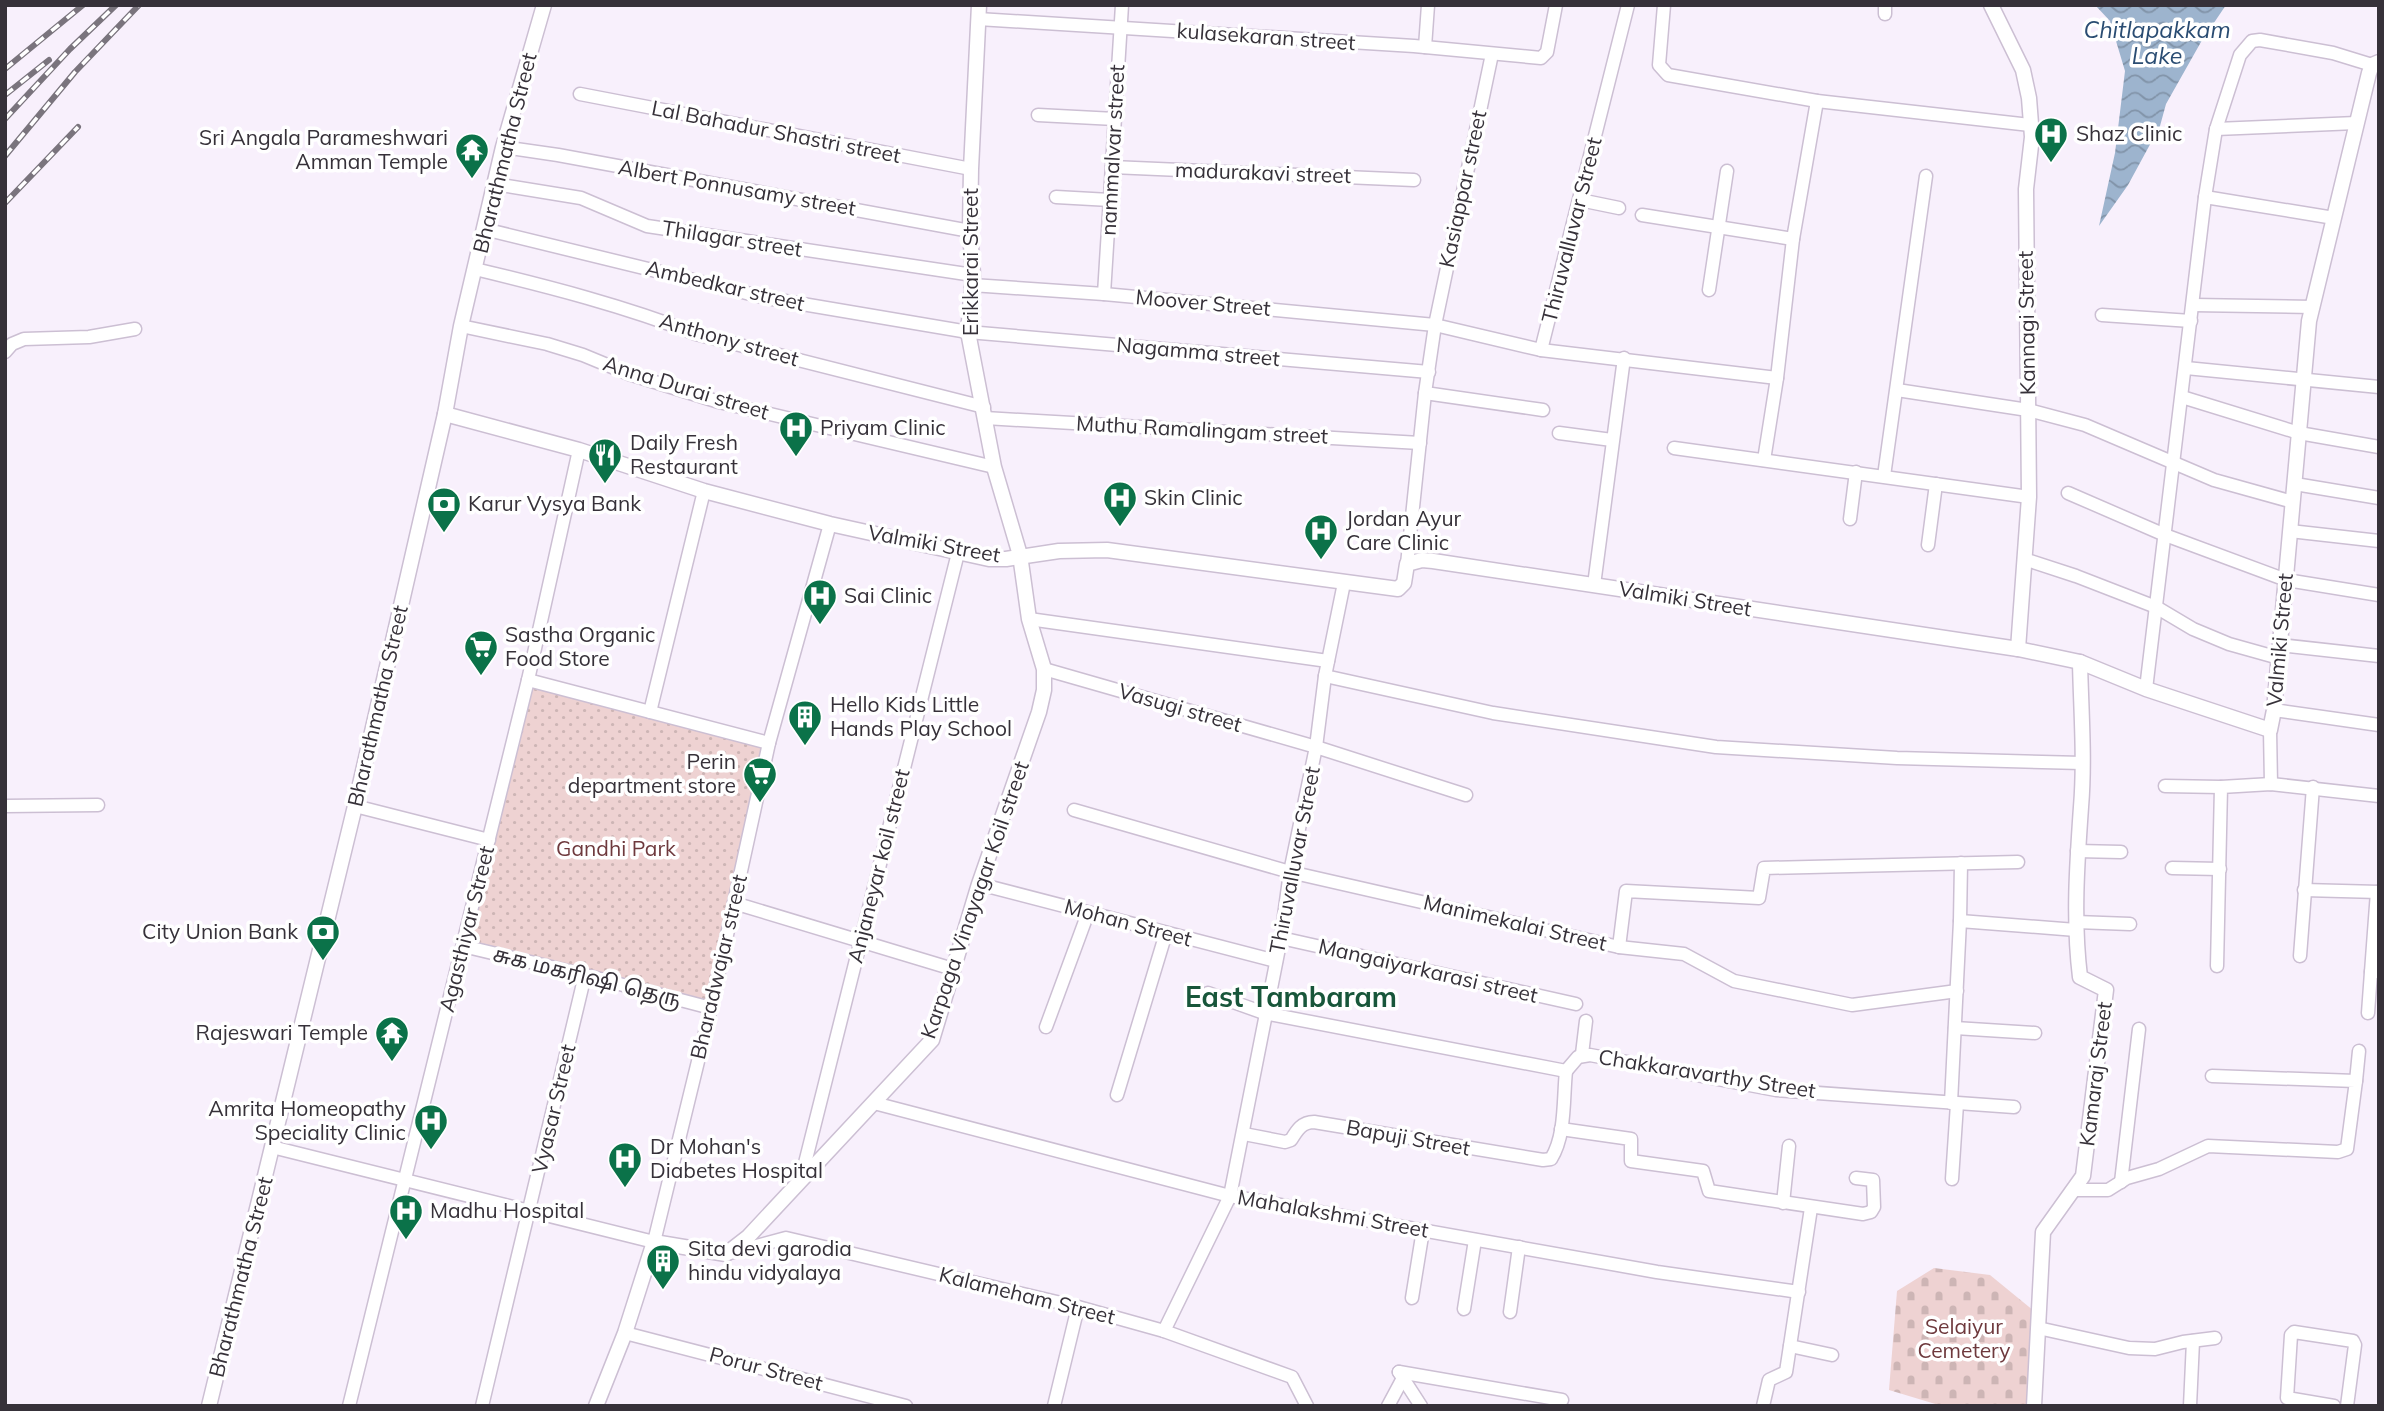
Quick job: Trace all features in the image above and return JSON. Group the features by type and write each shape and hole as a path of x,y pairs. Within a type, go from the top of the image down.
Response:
{"street":[{"name":"Bharathmatha Street","path":"209,1406 355,806 503,147 544,5"},
{"name":"nammalvar street","path":"1104,294 1122,5"},
{"path":"1424,47 1428,5"},
{"name":"kulasekaran street","path":"979,12 1119,28 1424,47 1541,58 1548,48 1556,5"},
{"name":"Thiruvalluvar Street","path":"1435,325 1541,349 1628,5"},
{"path":"1664,5 1659,65 1668,75 1817,101 2030,125"},
{"name":"Kannagi Street","path":"1991,5 2023,70 2029,98 2032,138 2026,189 2029,496 2018,649"},
{"name":"Erikkarai Street","path":"979,12 971,169 972,280 968,332 994,467 1020,555"},
{"path":"2146,689 2216,129 2240,55 2252,41 2260,40 2376,63"},
{"name":"Kasiappar street","path":"1407,564 1435,325 1492,54"},
{"name":"Valmiki Street","path":"445,414 579,450 704,491 958,553 997,559 1059,551 1107,550 1398,589 1404,583 1407,564 1422,560 1433,561 2018,649 2080,662 2146,689 2270,730 2313,307 2356,123 2376,63"},
{"name":"Lal Bahadur Shastri street","path":"580,94 971,169"},
{"path":"1765,460 1793,239 1817,101"},
{"path":"1038,115 1115,120"},
{"path":"2216,129 2356,123"},
{"name":"Albert Ponnusamy street","path":"503,147 572,157 970,231"},
{"name":"madurakavi street","path":"1112,167 1414,180"},
{"path":"1709,290 1727,172"},
{"path":"1884,476 1926,176"},
{"name":"Thilagar street","path":"495,184 581,198 647,226 972,280"},
{"path":"1056,197 1110,200"},
{"path":"2206,197 2334,218"},
{"path":"1580,200 1619,208"},
{"path":"1642,215 1793,239"},
{"name":"Ambedkar street","path":"484,229 766,298 968,332"},
{"name":"Anthony street","path":"475,269 567,291 696,334 984,413"},
{"name":"Moover Street","path":"972,280 1435,325"},
{"path":"2193,304 2313,307"},
{"path":"2102,315 2191,321"},
{"name":"Anna Durai street","path":"461,326 547,344 629,374 719,402 994,467"},
{"path":"5,352 12,344 24,340 89,337 135,329"},
{"name":"Nagamma street","path":"968,332 1429,372"},
{"path":"1541,349 1777,378"},
{"path":"1594,585 1624,358"},
{"path":"2186,368 2379,387"},
{"path":"1897,390 2028,410 2085,425 2214,480 2293,502"},
{"path":"1425,393 1544,410"},
{"path":"2182,397 2299,433 2379,447"},
{"name":"Muthu Ramalingam street","path":"984,413 1420,443"},
{"path":"1559,433 1612,440"},
{"path":"1674,448 2029,496"},
{"name":"Agasthiyar Street","path":"349,1406 528,680 579,450"},
{"path":"1850,519 1856,472"},
{"path":"1927,545 1936,484"},
{"path":"2295,484 2379,498"},
{"path":"650,712 704,491"},
{"path":"2068,493 2165,535 2286,580 2379,595"},
{"name":"Bharadwajar street","path":"596,1406 625,1333 654,1242 711,1008 769,743 830,523"},
{"path":"2290,531 2379,541"},
{"name":"Anjaneyar koil street","path":"801,1179 958,553"},
{"name":"Karpaga Vinayagar Koil street","path":"726,1254 748,1237 932,1040 979,884 1039,712 1044,690 1044,670 1029,619 1020,555"},
{"path":"2024,559 2156,607 2193,629 2229,644 2279,652 2379,656"},
{"name":"Thiruvalluvar Street","path":"1164,1331 1230,1196 1316,747 1325,676 1344,583"},
{"path":"1029,619 1328,661"},
{"name":"Kamaraj Street","path":"2034,1406 2043,1231 2083,1176 2106,990 2080,977 2076,926 2082,762 2080,662"},
{"name":"Vasugi street","path":"1044,670 1316,747 1466,795"},
{"path":"1325,676 1493,713 1716,747 1897,758 2082,762"},
{"path":"528,680 769,743"},
{"path":"2274,710 2379,725"},
{"path":"2270,730 2271,784"},
{"path":"2165,786 2271,784 2379,796"},
{"path":"2217,966 2221,787"},
{"path":"2300,956 2313,787"},
{"path":"5,806 98,805"},
{"path":"355,806 489,840"},
{"name":"Manimekalai Street","path":"1074,810 1290,872 1619,947 1684,954 1734,981 1852,1005 1957,991"},
{"path":"2077,851 2121,852"},
{"path":"1619,947 1626,891 1759,898 1764,868 2018,862"},
{"path":"1952,1179 1961,863"},
{"path":"2172,868 2220,869"},
{"name":"Mohan Street","path":"979,884 1276,961"},
{"path":"2304,890 2378,892 2375,972 2368,1013"},
{"path":"734,903 953,969"},
{"path":"1046,1027 1088,913"},
{"path":"1960,920 2076,926 2130,924"},
{"path":"1118,1095 1166,933"},
{"name":"Mangaiyarkarasi street","path":"1280,938 1576,1004"},
{"name":"சுக மகரிஷி தெரு","path":"463,946 711,1008"},
{"name":"Vyasar Street","path":"482,1406 585,975"},
{"name":"Chakkaravarthy Street","path":"1208,993 1264,1013 1566,1071 1582,1055 1776,1090 2014,1107"},
{"path":"1582,1055 1586,1021"},
{"path":"1955,1028 2035,1033"},
{"path":"2121,1182 2140,1029"},
{"path":"2074,1190 2108,1190 2208,1146 2343,1151 2349,1145 2359,1051"},
{"name":"Bapuji Street","path":"1244,1134 1285,1142 1291,1140 1297,1129 1307,1122 1314,1122 1543,1160 1551,1159 1556,1151 1561,1129 1566,1071"},
{"path":"2212,1076 2356,1082"},
{"name":"Mahalakshmi Street","path":"874,1103 1230,1196 1657,1272 1798,1292"},
{"path":"1561,1129 1630,1138 1632,1161 1701,1170 1705,1174 1708,1191 1863,1214 1873,1210 1874,1182 1856,1178"},
{"path":"1783,1203 1789,1146"},
{"path":"272,1147 654,1242 726,1254"},
{"path":"1763,1406 1769,1380 1786,1372 1811,1208"},
{"path":"1412,1298 1423,1230"},
{"name":"Kalameham Street","path":"726,1254 786,1238 1078,1307 1164,1331 1292,1377 1307,1406"},
{"path":"1464,1309 1475,1240"},
{"path":"1510,1312 1519,1247"},
{"path":"1054,1406 1078,1307"},
{"path":"2038,1328 2129,1348 2155,1349 2215,1338"},
{"path":"2334,1406 2287,1398 2291,1335 2294,1332 2353,1340 2355,1345 2347,1406"},
{"name":"Porur Street","path":"625,1333 906,1406"},
{"path":"2190,1406 2193,1340"},
{"path":"1790,1346 1832,1355"},
{"path":"1401,1375 1562,1400"},
{"path":"1388,1406 1401,1375"},
{"path":"1401,1375 1421,1406"}],"green space":[{"name":"Gandhi Park","path":"527,687 766,742 711,1008 463,946"},
{"name":"Selaiyur Cemetery","path":"1934,1268 1990,1275 2034,1311 2029,1406 1942,1406 1889,1390 1897,1291"}],"water":[{"name":"Chitlapakkam Lake","path":"2095,5 2226,5 2201,42 2166,104 2160,126 2128,185 2099,226 2115,153 2125,71 2110,21"}],"railway":[{"path":"5,69 83,5"},
{"path":"5,119 70,49 116,5"},
{"path":"5,156 75,72 139,5"},
{"path":"5,95 49,60"},
{"path":"5,203 78,127"}],"place":[{"name":"Shaz Clinic","path":"2051,164"},
{"name":"Sri Angala Parameshwari Amman Temple","path":"472,180"},
{"name":"Priyam Clinic","path":"796,458"},
{"name":"Daily Fresh Restaurant","path":"605,485"},
{"name":"Skin Clinic","path":"1120,528"},
{"name":"Karur Vysya Bank","path":"444,534"},
{"name":"Jordan Ayur Care Clinic","path":"1321,561"},
{"name":"Sai Clinic","path":"820,626"},
{"name":"Sastha Organic Food Store","path":"481,677"},
{"name":"Hello Kids Little Hands Play School","path":"805,747"},
{"name":"Perin department store","path":"760,804"},
{"name":"City Union Bank","path":"323,962"},
{"name":"Rajeswari Temple","path":"392,1063"},
{"name":"Amrita Homeopathy Speciality Clinic","path":"431,1151"},
{"name":"Dr Mohan's Diabetes Hospital","path":"625,1189"},
{"name":"Madhu Hospital","path":"406,1241"},
{"name":"Sita devi garodia hindu vidyalaya","path":"663,1291"}],"district":[{"name":"East Tambaram","path":"1291,997"}]}
